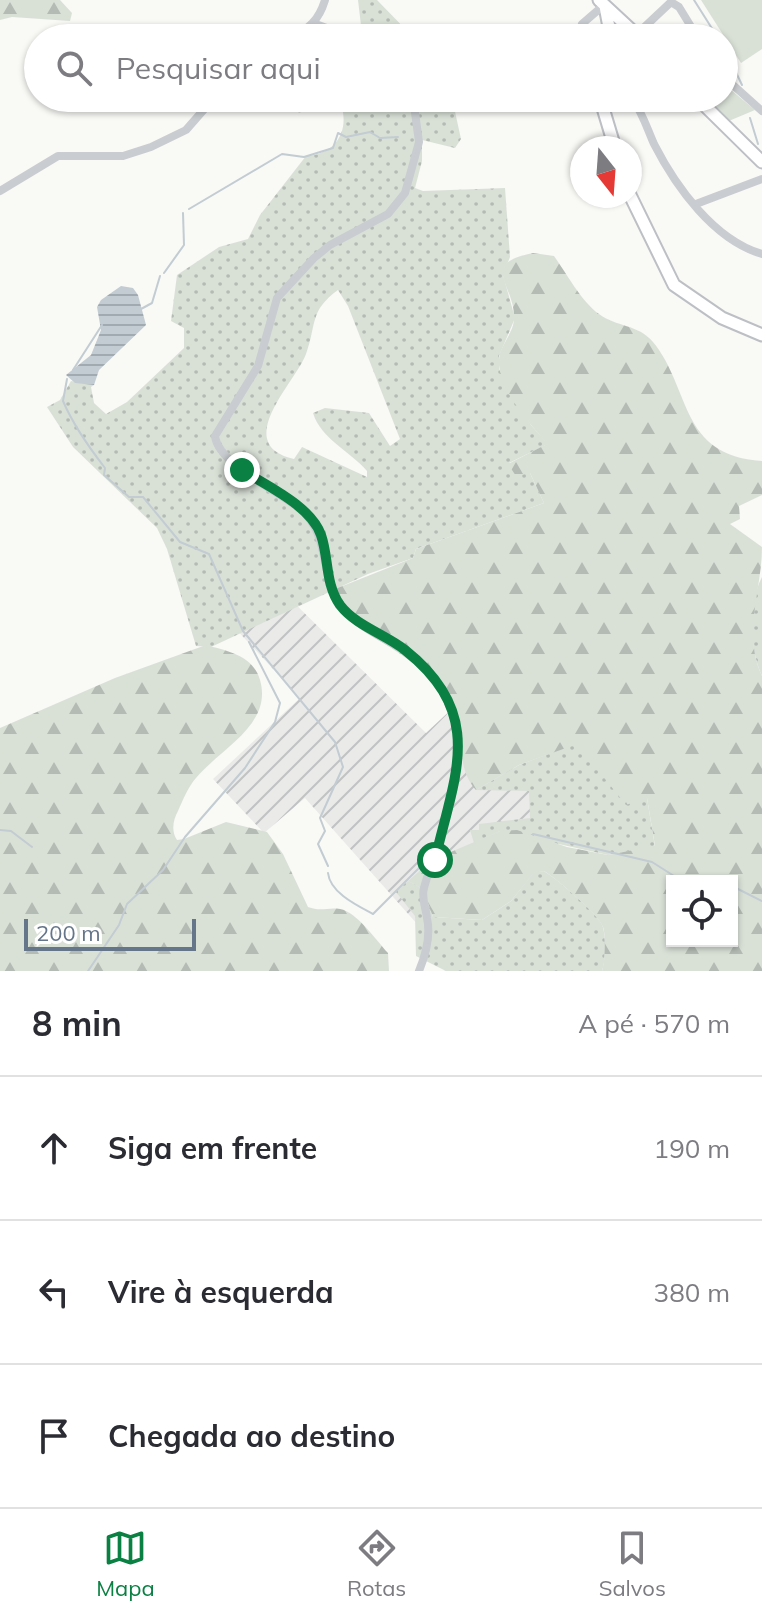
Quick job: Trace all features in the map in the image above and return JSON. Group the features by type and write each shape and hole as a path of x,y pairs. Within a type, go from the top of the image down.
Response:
{"main road":[{"path":"605,2 626,24"},
{"path":"605,2 609,24"},
{"path":"604,112 611,136"},
{"path":"711,112 762,162"},
{"path":"636,208 674,285 722,318 762,335"}],"street":[{"path":"313,23 325,0"},
{"path":"582,24 605,2"},
{"path":"647,24 671,2 679,7 689,24"},
{"path":"738,90 762,111"},
{"path":"0,191 58,156 123,156 159,144 186,130 202,112"},
{"path":"415,112 419,142 405,193 388,214 330,245 314,258 277,298 258,366 215,436 219,447 233,462 312,520 322,536 329,580 340,604 359,621 399,645 429,671 449,704 458,727 460,755 435,860 423,893 428,927 426,953 419,971"},
{"path":"639,112 655,145 696,204 732,242 762,254"},
{"path":"696,204 762,179"}],"shaded area":[{"path":"121,286 133,288 138,295 146,325 99,370 94,385 75,383 66,375 91,355 101,330 97,307 101,300"},
{"path":"276,585 426,733 455,706 554,812 418,925 305,798 264,833 213,779 300,698 234,627"}],"green space":[{"path":"0,0 60,0 72,13 70,21 12,17 0,20"},
{"path":"358,0 377,0 400,24 361,24"},
{"path":"701,0 762,0 762,49 741,63 738,58 738,24 716,24"},
{"path":"738,96 755,110 724,123 713,112 738,112"},
{"path":"455,112 461,139 455,148 422,140 422,161 415,188 423,191 505,188 510,257 503,275 515,318 499,356 499,369 531,425 548,444 509,463 530,473 544,503 416,549 413,558 368,574 211,647 196,646 167,549 157,528 73,447 47,407 60,400 71,381 94,385 91,387 94,403 106,414 127,402 184,348 184,328 171,321 177,275 219,247 248,239 260,215 306,156 325,151 338,140 342,132 343,114","holes":["338,290 348,306 400,439 390,446 369,413 325,408 313,413 322,430 367,471 367,477 302,447 294,459 276,451 267,440 272,411 306,354 318,312"]},
{"path":"533,253 554,256 592,309 641,332 653,342 665,360 691,417 715,447 735,456 762,461 762,495 739,506 740,519 730,524 762,547 753,628 756,660 762,676 762,971 602,971 605,936 600,921 544,871 534,873 511,901 482,920 433,917 423,889 408,881 432,860 500,831 517,830 567,847 608,855 655,846 647,798 626,805 577,744 519,765 476,790 465,770 454,719 437,688 421,670 347,617 330,591 413,558 416,549 544,503 530,473 516,476 508,464 547,444 522,414 501,377 500,353 514,318 503,277 507,263"},
{"path":"762,577 762,676 755,653 752,613"},
{"path":"206,645 238,655 252,665 260,680 262,696 252,723 191,785 176,814 174,833 177,840 226,822 267,832 283,854 308,907 340,909 353,915 388,953 389,971 0,971 0,728 115,678"},
{"path":"577,743 597,766 647,798 655,847 608,855 500,831 474,843 470,830 479,830 479,824 530,818 529,791 476,790 519,765"},
{"path":"544,871 577,897 600,921 605,943 602,971 446,971 416,956 415,916 396,892 408,881 423,889 433,917 482,920 511,901 534,872"}],"waterway":[{"path":"694,0 709,24"},
{"path":"738,77 742,85"},
{"path":"750,118 758,144"},
{"path":"189,209 282,154 304,157 333,148 338,133 346,137 370,132 380,138 398,137"},
{"path":"164,273 184,245 183,213"},
{"path":"141,309 152,303 160,276"},
{"path":"73,370 102,325"},
{"path":"67,379 63,401 82,436 105,468 104,475 129,497 143,497 180,542 209,554 243,631 335,742 343,767 320,818 325,831 318,844 328,866"},
{"path":"88,971 119,925 127,904 163,870 185,837 245,768 275,722 280,703 249,642"},
{"path":"0,830 11,831 32,847"},
{"path":"533,834 652,862 673,875"},
{"path":"328,873 339,893 373,914 429,858"},
{"path":"738,889 762,901"}],"route":[{"path":"242,470 312,520 322,536 329,580 340,604 348,614 416,659 440,686 449,704 458,727 460,755 435,860"}]}
